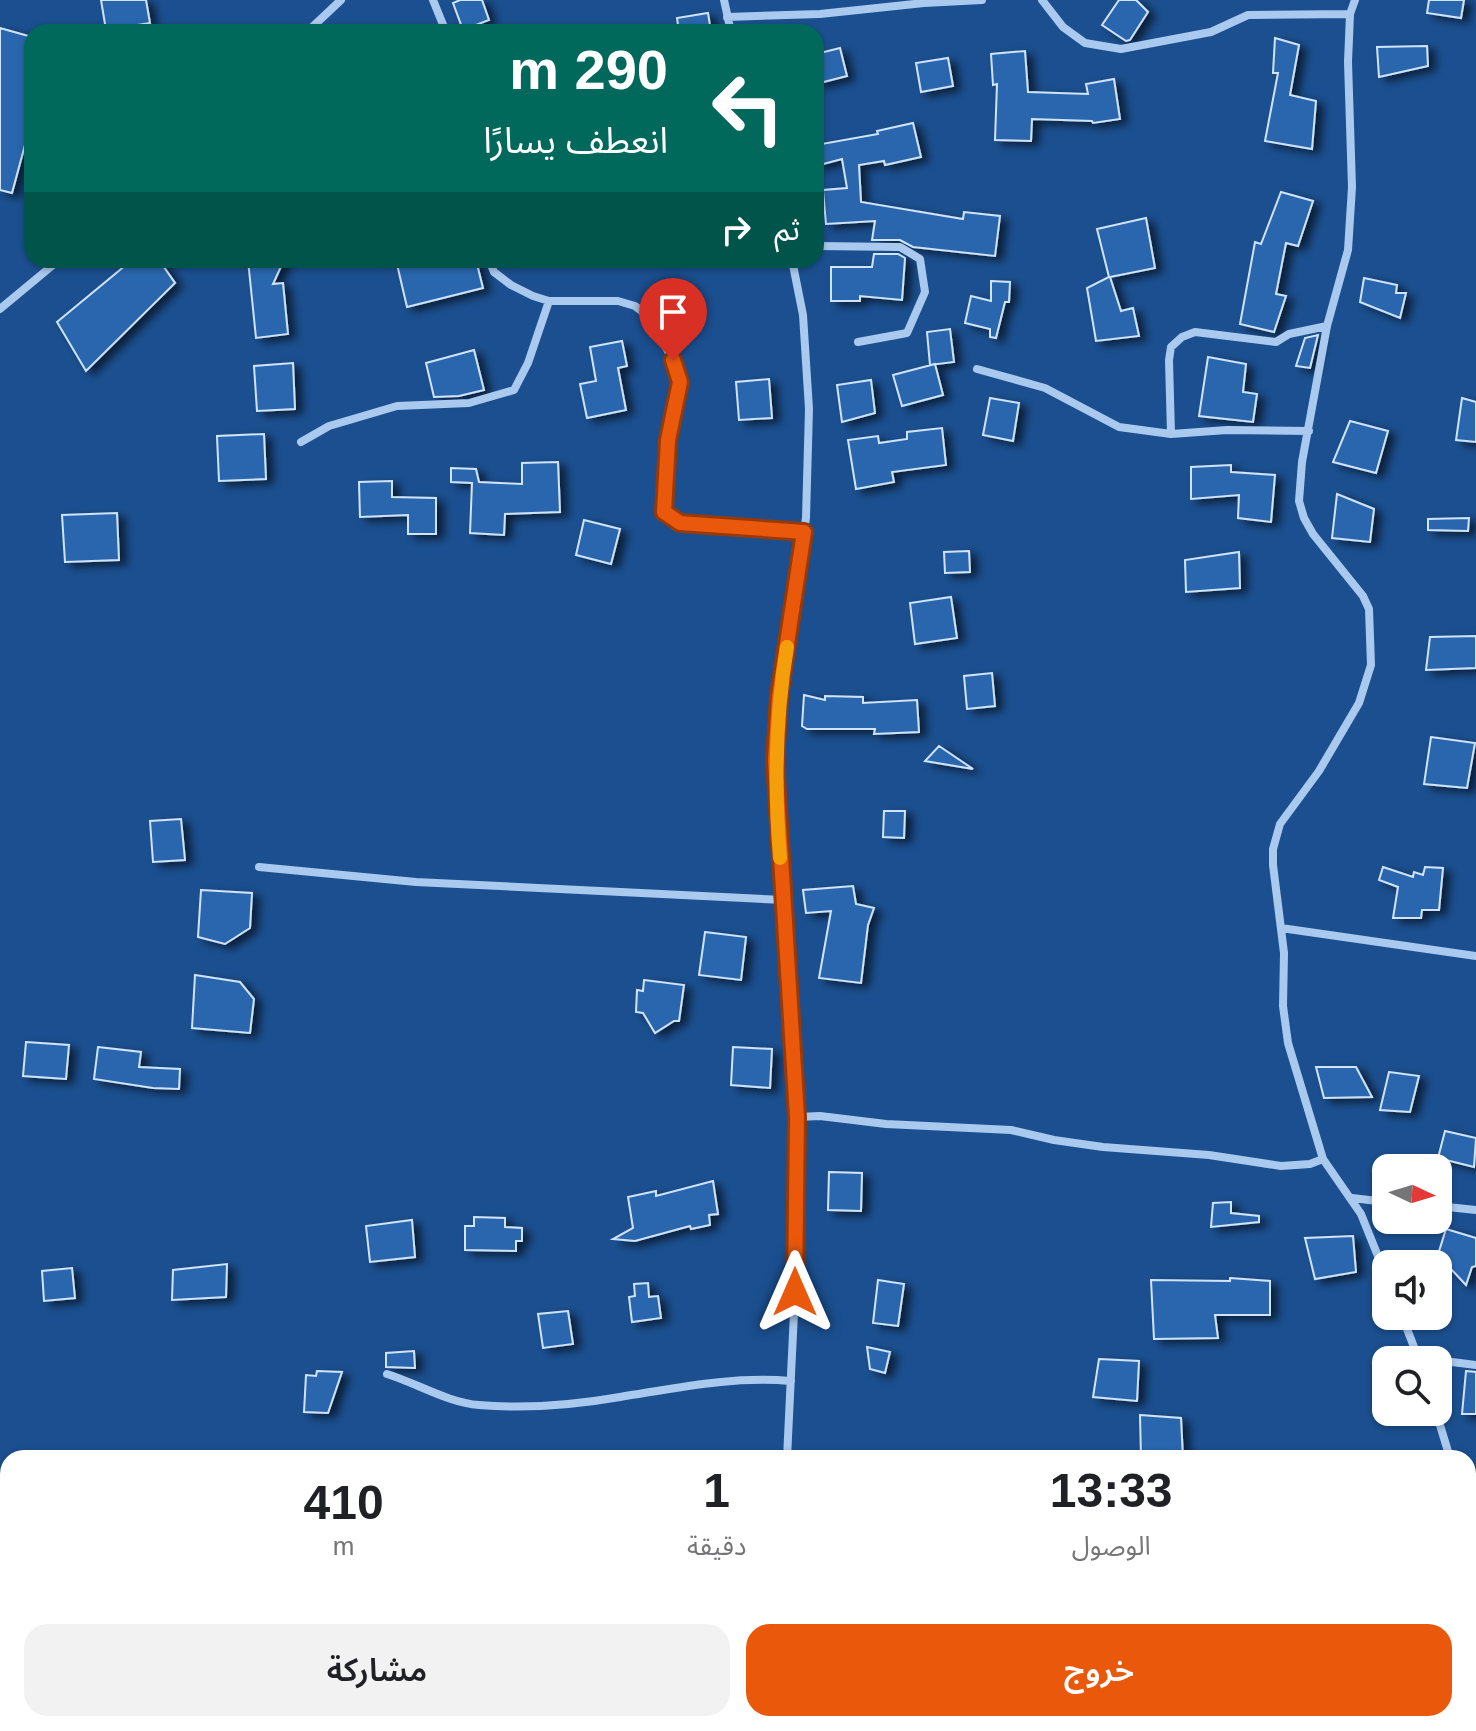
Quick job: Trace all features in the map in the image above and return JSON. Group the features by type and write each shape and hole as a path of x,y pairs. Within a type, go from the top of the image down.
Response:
{"street":[{"path":"316,24 341,0"},
{"path":"433,0 443,24"},
{"path":"724,0 729,24"},
{"path":"727,17 820,14 982,0"},
{"path":"1042,0 1063,27 1085,43 1121,49 1211,32 1248,15 1350,14"},
{"path":"1355,0 1350,14 1348,62 1352,144 1348,250 1327,326 1299,501 1313,534 1363,596 1369,609 1371,665 1359,703 1276,835 1273,865 1281,928 1283,1006 1288,1043 1323,1159 1352,1198 1375,1250"},
{"path":"824,246 900,247 920,259 925,292 907,333 858,342"},
{"path":"0,309 49,268"},
{"path":"492,268 511,285 549,301 618,301 635,306 648,316 673,360 680,382 668,440 663,500 664,512 671,519 680,523 804,532"},
{"path":"787,1450 795,1292 797,1117 775,760 779,696 804,532 809,409 803,315 794,268"},
{"path":"301,442 329,426 397,406 469,403 514,390 528,363 549,301"},
{"path":"1171,434 1169,360 1171,347 1182,337 1195,332 1276,342 1289,334 1327,326"},
{"path":"977,369 1045,388 1119,427 1171,434 1227,430 1309,431"},
{"path":"259,867 416,882 783,900"},
{"path":"1281,928 1476,956"},
{"path":"797,1117 1011,1130 1103,1147 1209,1155 1281,1166 1310,1164 1323,1159"},
{"path":"1352,1198 1372,1200"},
{"path":"1452,1207 1476,1210"},
{"path":"1452,1362 1476,1365"},
{"path":"387,1374 476,1405 555,1405 734,1380 791,1381"},
{"path":"1440,1426 1448,1450"}],"building":[{"path":"101,0 146,0 150,23 105,24"},
{"path":"482,0 489,20 479,24 461,24 453,3"},
{"path":"1119,0 1136,0 1148,12 1130,40 1126,41 1102,25"},
{"path":"1429,0 1464,0 1461,18 1427,13"},
{"path":"708,13 710,24 678,24 677,18"},
{"path":"0,28 24,35 24,149 12,193 0,190"},
{"path":"1275,38 1299,45 1290,95 1316,101 1312,149 1265,141 1278,73 1273,73"},
{"path":"1427,46 1428,66 1379,77 1377,47"},
{"path":"840,48 847,76 824,82 824,52"},
{"path":"1025,51 1028,92 1088,94 1086,84 1114,79 1120,119 1093,123 1032,119 1031,141 995,140 997,84 993,85 991,54"},
{"path":"948,58 953,86 921,92 916,63"},
{"path":"913,123 921,157 885,165 884,161 859,165 861,202 963,219 964,212 1000,216 995,256 913,247 900,240 872,240 875,221 826,224 824,190 847,188 842,159 824,164 824,144 878,134 877,131"},
{"path":"1281,192 1313,201 1298,246 1286,243 1276,294 1286,296 1274,332 1240,324 1255,242 1261,244"},
{"path":"1146,218 1155,268 1110,277 1121,311 1133,308 1139,336 1096,341 1087,288 1109,277 1097,229"},
{"path":"874,254 898,254 905,258 902,300 860,296 860,301 831,301 831,267 872,267"},
{"path":"122,268 165,268 175,283 86,371 57,322"},
{"path":"249,268 280,268 273,284 283,283 288,334 256,338"},
{"path":"398,268 478,268 483,288 407,307"},
{"path":"1364,278 1397,285 1396,293 1406,293 1400,318 1360,302"},
{"path":"991,281 1010,282 1009,302 1005,302 996,338 990,337 990,329 965,323 971,296 991,301"},
{"path":"950,329 954,362 930,365 927,332"},
{"path":"1318,335 1310,368 1296,366 1305,338"},
{"path":"622,341 627,366 618,368 626,410 587,418 580,384 596,381 590,347"},
{"path":"474,350 484,390 459,396 434,397 426,363"},
{"path":"1208,357 1246,364 1243,392 1257,394 1253,422 1199,416"},
{"path":"293,363 295,409 257,411 254,366"},
{"path":"935,364 943,395 902,406 893,375"},
{"path":"769,379 772,418 739,420 736,382"},
{"path":"871,380 875,413 842,422 837,385"},
{"path":"990,398 1019,403 1013,441 983,435"},
{"path":"1462,398 1476,402 1476,442 1456,440"},
{"path":"1350,421 1388,431 1376,473 1333,462"},
{"path":"942,428 946,465 892,472 894,482 856,489 848,440 878,436 879,443 907,439 907,432"},
{"path":"264,434 266,479 219,481 217,436"},
{"path":"558,462 560,512 505,514 504,535 470,533 472,483 451,482 451,468 476,469 479,482 522,484 522,463"},
{"path":"1231,465 1231,472 1275,475 1271,522 1238,518 1239,495 1191,499 1191,467"},
{"path":"392,481 392,497 436,498 436,534 408,534 408,515 360,517 359,482"},
{"path":"1337,494 1374,509 1370,542 1332,538"},
{"path":"117,513 119,560 65,562 62,515"},
{"path":"1469,518 1468,531 1428,530 1428,519"},
{"path":"584,520 620,529 611,564 576,555"},
{"path":"969,551 970,572 945,573 944,552"},
{"path":"1239,552 1240,588 1186,592 1185,560"},
{"path":"951,597 957,638 915,644 910,603"},
{"path":"1476,636 1476,668 1426,670 1430,637"},
{"path":"992,673 995,706 967,709 964,676"},
{"path":"804,695 825,700 825,696 863,697 863,703 917,700 919,732 874,734 875,729 807,729 802,726"},
{"path":"1431,737 1475,743 1467,788 1424,784"},
{"path":"939,746 973,769 925,761"},
{"path":"884,811 905,811 904,838 883,837"},
{"path":"181,819 185,860 153,862 150,821"},
{"path":"1383,867 1413,877 1414,872 1423,875 1425,867 1443,868 1439,910 1422,910 1421,918 1393,918 1398,887 1379,880"},
{"path":"853,886 856,904 874,908 868,925 861,983 819,978 831,911 806,913 803,890"},
{"path":"201,890 252,893 250,928 225,944 198,937"},
{"path":"705,932 746,937 741,980 699,975"},
{"path":"195,975 240,982 254,999 250,1033 192,1028"},
{"path":"644,980 684,985 679,1021 655,1033 643,1013 636,1012 637,990 643,991"},
{"path":"26,1042 69,1045 66,1079 23,1076"},
{"path":"98,1047 141,1052 139,1067 180,1069 179,1089 94,1079"},
{"path":"733,1047 772,1049 770,1088 731,1085"},
{"path":"1316,1067 1356,1067 1372,1097 1324,1098"},
{"path":"1389,1072 1419,1076 1410,1112 1380,1110"},
{"path":"1445,1131 1476,1138 1474,1167 1452,1162 1452,1154 1439,1154"},
{"path":"829,1172 862,1173 861,1211 828,1210"},
{"path":"713,1181 718,1214 709,1215 710,1225 691,1229 690,1226 635,1241 613,1239 633,1228 628,1197 656,1191 656,1196"},
{"path":"1231,1202 1231,1213 1259,1216 1259,1222 1211,1227 1213,1203"},
{"path":"474,1217 505,1218 505,1227 522,1228 522,1241 516,1241 516,1251 465,1250 465,1226 474,1226"},
{"path":"412,1220 415,1257 370,1262 366,1226"},
{"path":"1452,1231 1476,1238 1476,1266 1472,1267 1466,1285 1452,1270 1452,1250 1439,1250 1444,1234 1452,1234"},
{"path":"1353,1236 1356,1272 1315,1279 1305,1238"},
{"path":"227,1264 226,1297 172,1300 173,1270"},
{"path":"72,1268 75,1298 44,1301 42,1271"},
{"path":"1230,1278 1270,1281 1270,1315 1215,1315 1218,1338 1154,1339 1151,1280 1230,1281"},
{"path":"878,1280 904,1284 898,1326 873,1323"},
{"path":"648,1283 649,1297 658,1296 661,1318 632,1322 629,1297 635,1296 634,1284"},
{"path":"568,1311 573,1344 543,1348 538,1314"},
{"path":"867,1347 890,1352 885,1373 870,1369"},
{"path":"414,1351 415,1368 386,1367 386,1353"},
{"path":"1099,1359 1139,1361 1137,1401 1093,1397"},
{"path":"317,1371 342,1372 328,1413 304,1412 306,1375 316,1376"},
{"path":"1466,1371 1476,1372 1476,1414 1462,1414"},
{"path":"1140,1415 1181,1418 1183,1450 1141,1450"}],"slow traffic":[{"path":"780,858 775,760 779,696 787,647"}],"route":[{"path":"673,360 680,382 668,440 664,512 680,523 804,532 779,696 775,760 797,1117 795,1292"}]}
